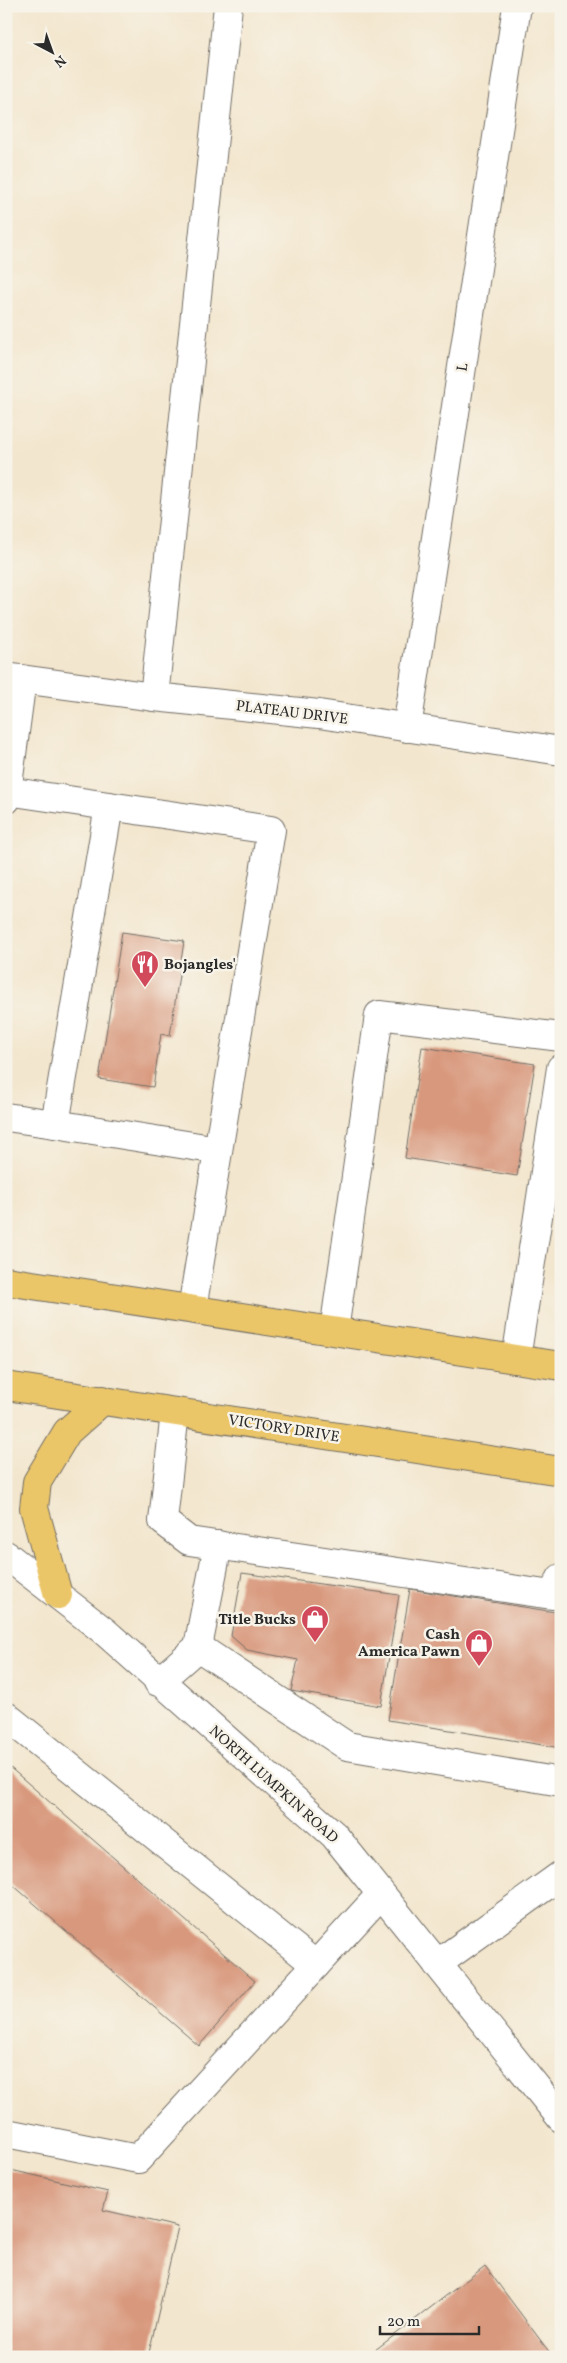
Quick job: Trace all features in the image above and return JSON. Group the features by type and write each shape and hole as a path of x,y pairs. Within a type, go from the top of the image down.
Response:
{"highway":[{"path":"6,1281 561,1366"},
{"name":"VICTORY DRIVE","path":"6,1386 561,1472"},
{"path":"58,1596 34,1508 37,1482 67,1432 103,1400"}],"street":[{"path":"154,697 228,6"},
{"name":"L","path":"406,728 517,6"},
{"path":"14,678 7,795 109,806 272,830 192,1310"},
{"name":"PLATEAU DRIVE","path":"14,678 154,697 319,714 561,751"},
{"path":"55,1124 109,806"},
{"path":"334,1331 379,1015 561,1037"},
{"path":"516,1359 561,1068"},
{"path":"6,1117 218,1150"},
{"path":"175,1412 163,1521 190,1541 558,1590"},
{"path":"158,1682 198,1647 218,1545"},
{"name":"NORTH LUMPKIN ROAD","path":"6,1555 104,1631 158,1682 334,1835 561,2118"},
{"path":"198,1647 347,1746 561,1782"},
{"path":"6,1716 316,1965"},
{"path":"436,1964 561,1876"},
{"path":"6,2133 138,2159 381,1894"}],"building":[{"name":"Bojangles'","path":"122,932 184,941 170,1036 161,1034 153,1087 99,1079"},
{"path":"422,1047 535,1064 517,1176 405,1158"},
{"name":"Title Bucks","path":"242,1573 399,1595 381,1706 291,1691 298,1660 247,1650 231,1636"},
{"name":"Cash America Pawn","path":"410,1589 561,1613 561,1748 388,1720"},
{"path":"6,1764 255,1981 199,2046 6,1879"},
{"path":"6,2169 108,2192 103,2210 178,2227 148,2357 6,2357"},
{"path":"485,2266 553,2357 366,2357"}],"place":[{"name":"Bojangles'","path":"145,988"},
{"name":"Title Bucks","path":"315,1643"},
{"name":"Cash America Pawn","path":"479,1667"}]}
